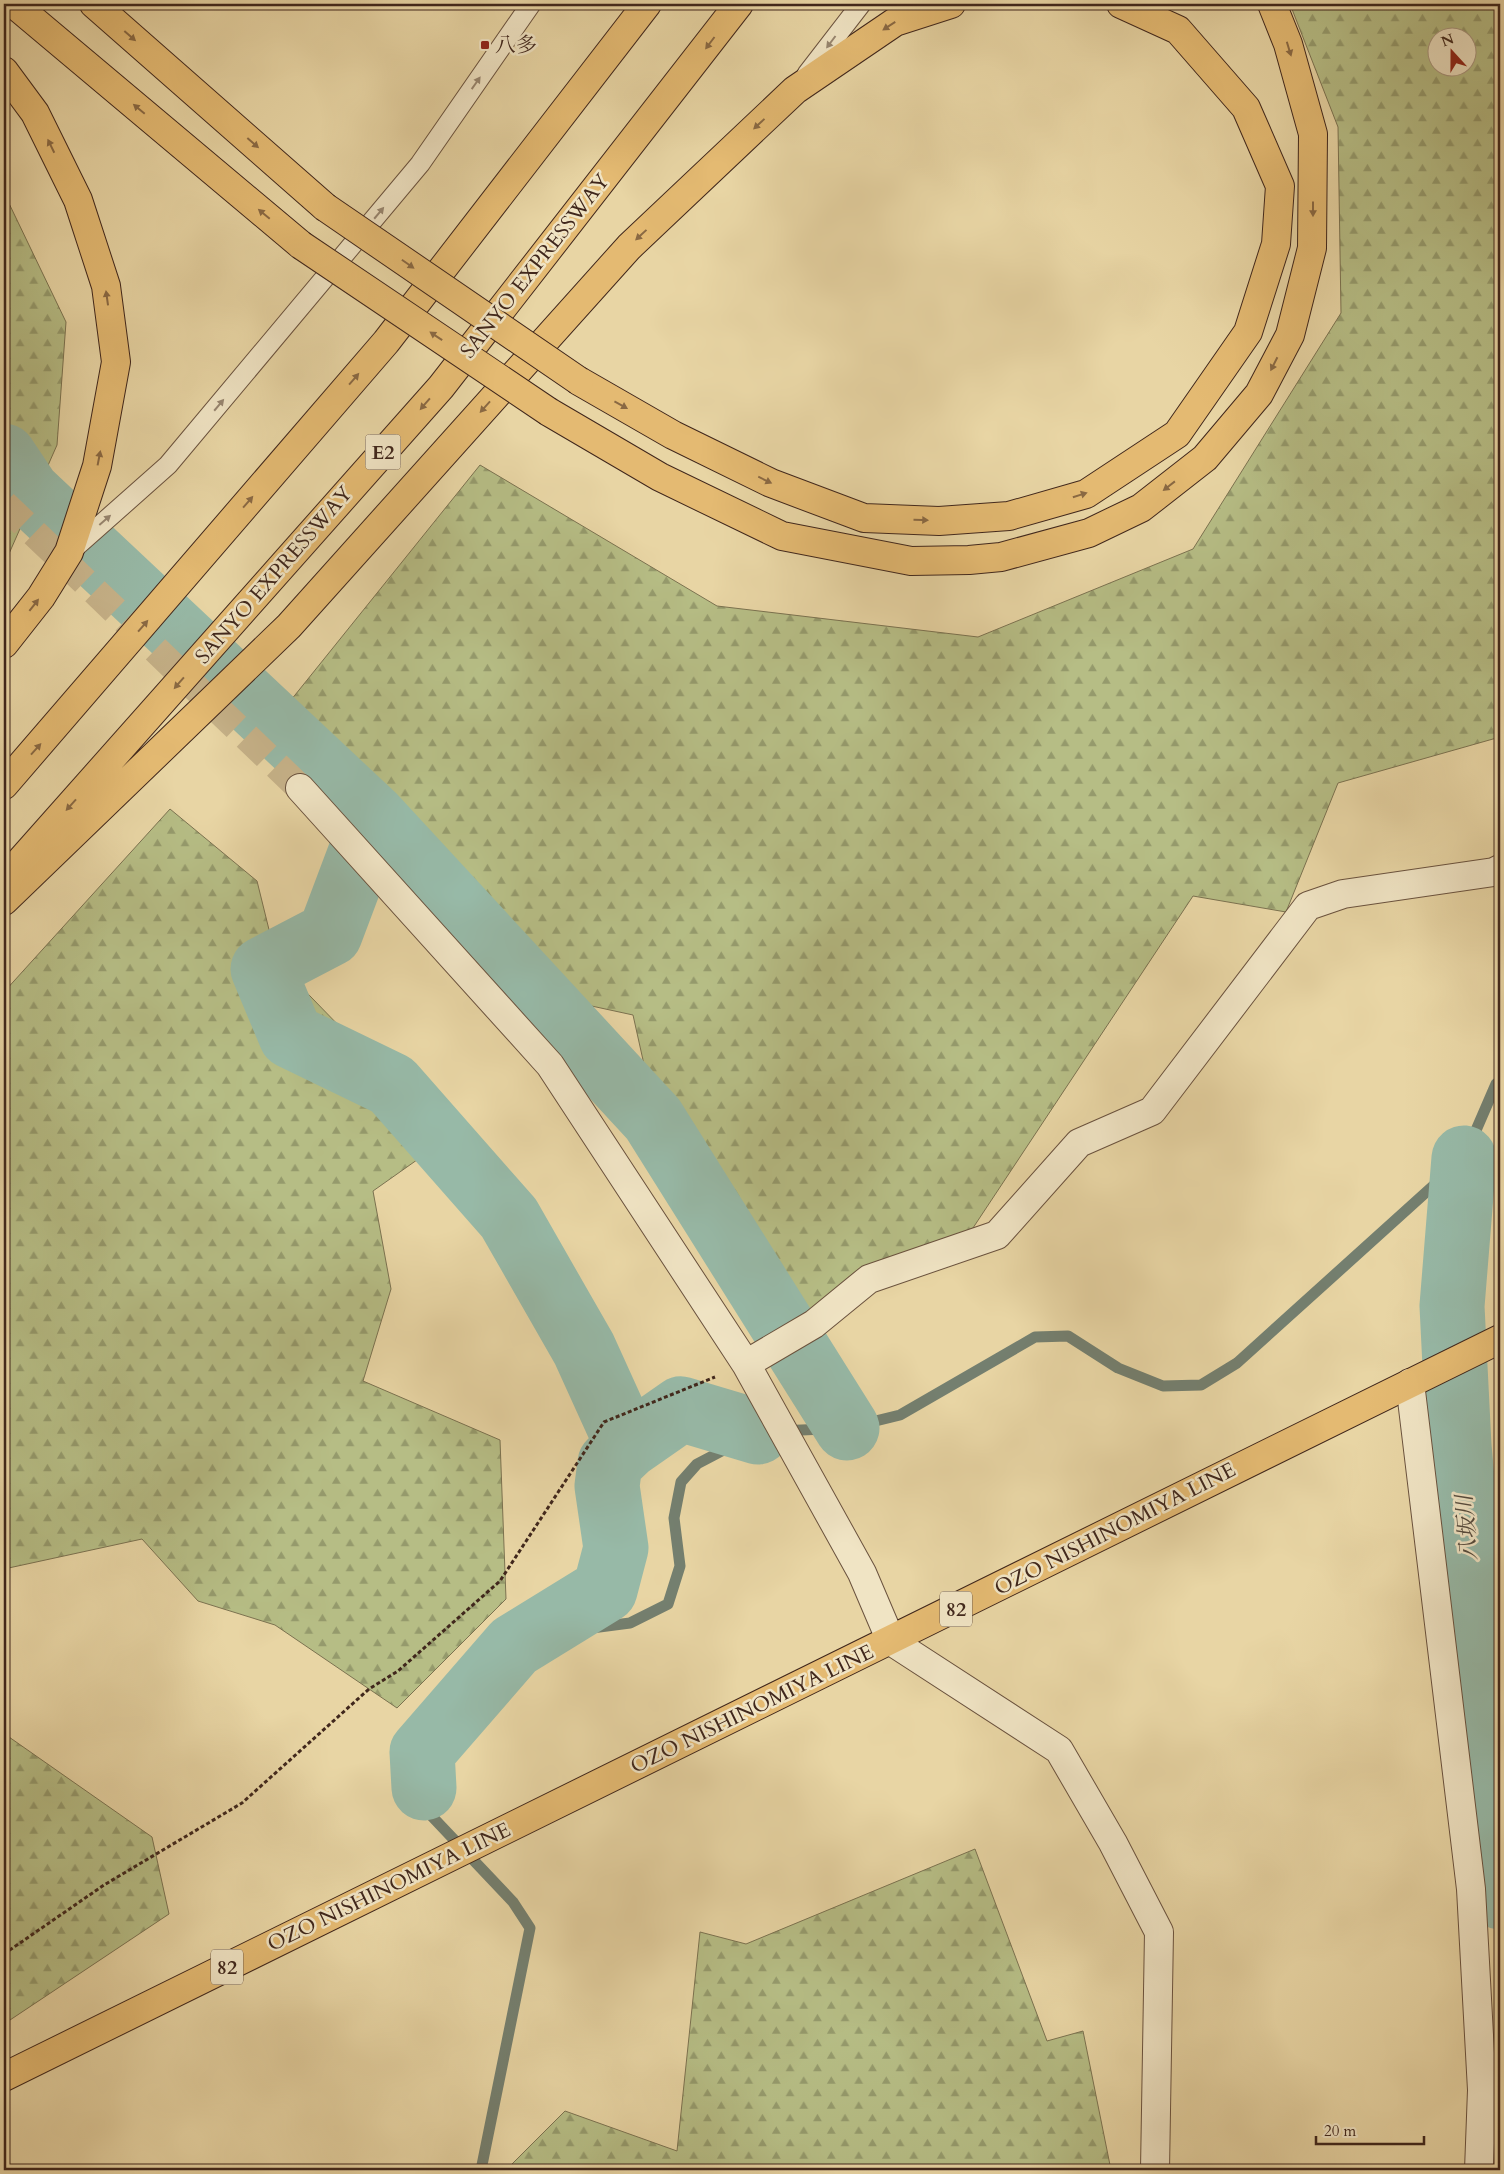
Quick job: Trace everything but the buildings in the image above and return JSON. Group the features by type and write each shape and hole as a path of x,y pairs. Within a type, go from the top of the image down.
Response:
{"main road":[{"path":"14,4 301,246 549,412 660,477 782,536 911,561 969,560 1001,557 1089,533 1141,508 1205,458 1259,394 1290,334 1312,248 1313,134 1288,44 1272,4"},
{"path":"94,4 325,207 579,381 673,435 770,483 864,518 939,521 1009,516 1086,494 1176,434 1248,332 1276,244 1280,186 1246,108 1178,30 1121,4"},
{"path":"4,785 386,342 647,4"},
{"name":"SANYO EXPRESSWAY","path":"4,880 441,387 739,4"},
{"path":"4,901 289,626 629,247 796,90 895,22 950,4"},
{"path":"4,70 35,113 78,200 106,286 116,362 97,466 69,552 41,597 4,644"},
{"name":"OZO NISHINOMIYA LINE","path":"4,2076 891,1641 1492,1343"}],"street":[{"path":"300,788 550,1065 746,1364 862,1573 891,1641 1059,1750 1113,1843 1158,1932 1155,2170"},
{"path":"746,1364 814,1324 869,1279 997,1235 1079,1143 1152,1111 1308,906 1342,894 1494,872 1500,869"},
{"path":"1419,1379 1471,1889 1482,2090 1479,2170"}],"lane":[{"path":"69,552 168,465 420,164 531,4"},
{"path":"796,90 861,4"}],"path":[{"path":"4,1954 104,1885 242,1803 369,1689 398,1671 500,1580 604,1422 746,1364"}],"green space":[{"path":"1290,4 1500,4 1500,737 1338,783 1286,912 1193,896 963,1243 804,1319 649,1087 633,1015 564,1000 291,700 480,465 717,606 978,637 1193,549 1341,313 1338,127"},
{"path":"4,193 66,322 57,445 4,565 4,490 27,449 4,422"},
{"path":"170,809 257,881 277,962 448,1138 373,1191 391,1289 363,1381 500,1440 506,1599 397,1708 275,1625 198,1601 142,1539 4,1569 4,992"},
{"path":"4,1730 9,1737 152,1837 169,1914 4,2024"},
{"path":"975,1849 1047,2041 1083,2031 1111,2170 506,2170 565,2111 677,2151 700,1932 746,1944"}],"waterway":[{"path":"4,456 28,492 374,817 653,1119 847,1428"},
{"path":"374,817 330,934 263,969 291,1036 392,1085 509,1218 584,1349 628,1446 681,1409 758,1432"},
{"path":"481,2170 530,1928 513,1902 425,1809 424,1788 436,1765 538,1656 584,1629 630,1623 668,1604 680,1566 674,1518 681,1482 697,1464 758,1432 847,1428 900,1415 1035,1337 1068,1336 1118,1368 1163,1386 1201,1385 1237,1363 1464,1158 1496,1084 1500,1081"},
{"name":"八坂川","path":"1464,1158 1452,1306 1459,1446 1500,1897"},
{"path":"424,1788 422,1752 514,1646 605,1590 616,1548 607,1486 610,1463 628,1446"}],"tunnel":[{"path":"4,504 300,788"}],"place":[{"name":"八多","path":"485,45"}]}
